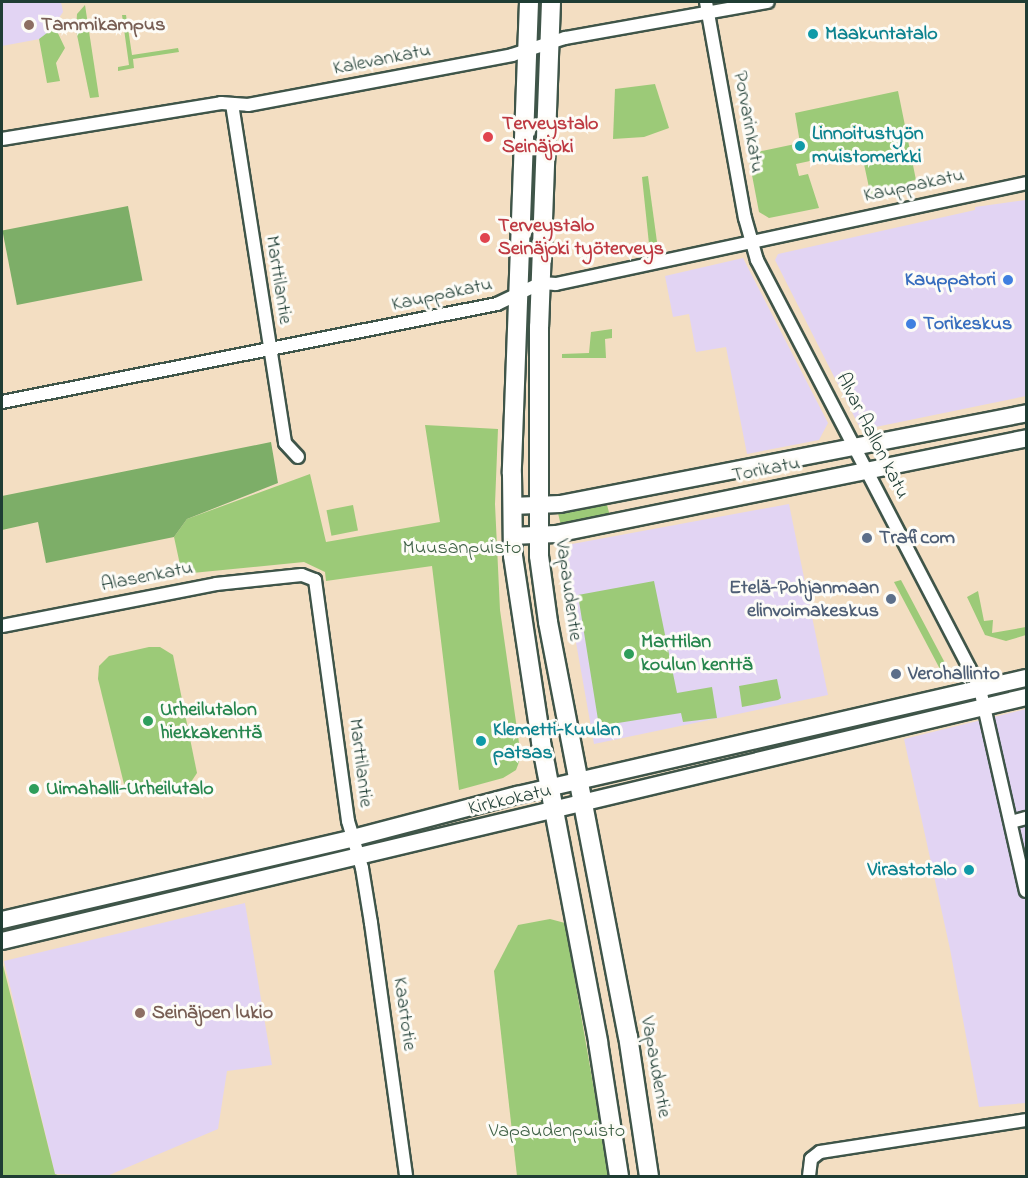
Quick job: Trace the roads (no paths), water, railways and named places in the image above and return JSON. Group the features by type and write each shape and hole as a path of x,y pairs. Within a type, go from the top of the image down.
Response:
{"main road":[{"path":"529,2 512,536 521,621 619,1176"},
{"name":"Vapaudentie","path":"551,2 541,284 537,535 543,594 628,1035 649,1176"},
{"name":"Torikatu","path":"512,506 536,506 854,448 1026,413"},
{"name":"Torikatu","path":"512,536 537,535 1026,438"},
{"name":"Kirkkokatu","path":"2,920 353,838 550,787 1026,678"},
{"name":"Kirkkokatu","path":"2,941 583,805 1026,697"}],"street":[{"name":"Kalevankatu","path":"2,139 221,102 259,103 526,50 549,42 707,6 768,2"},
{"name":"Porvarinkatu","path":"707,6 751,241"},
{"name":"Marttilantie","path":"232,104 285,443 298,457"},
{"name":"Kauppakatu","path":"2,402 497,304 541,284 556,284 1026,183"},
{"name":"Alvar Aallon katu","path":"751,241 769,286 980,689 1026,891"},
{"name":"Marttilantie","path":"302,575 315,580 317,586 353,838 359,857"},
{"name":"Alasenkatu","path":"2,626 174,591 302,575"},
{"path":"1011,822 1026,818"},
{"name":"Kaartotie","path":"359,857 381,984 406,1176"},
{"path":"809,1176 811,1159 820,1152 1026,1120"}],"place":[{"name":"Tammikampus","path":"29,25"},
{"name":"Maakuntatalo","path":"813,34"},
{"name":"Terveystalo Seinäjoki","path":"488,137"},
{"name":"Linnoitustyön muistomerkki","path":"800,146"},
{"name":"Terveystalo Seinäjoki työterveys","path":"485,238"},
{"name":"Kauppatori","path":"1008,280"},
{"name":"Torikeskus","path":"911,324"},
{"name":"Traficom","path":"867,538"},
{"name":"Etelä-Pohjanmaan elinvoimakeskus","path":"891,599"},
{"name":"Marttilan koulun kenttä","path":"629,654"},
{"name":"Verohallinto","path":"896,674"},
{"name":"Urheilutalon hiekkakenttä","path":"148,721"},
{"name":"Klemetti-Kuulan patsas","path":"481,741"},
{"name":"Uimahalli-Urheilutalo","path":"34,789"},
{"name":"Virastotalo","path":"969,870"},
{"name":"Seinäjoen lukio","path":"140,1013"}],"park label":[{"name":"Muusanpuisto","path":"462,548"},
{"name":"Vapaudenpuisto","path":"557,1131"}]}
